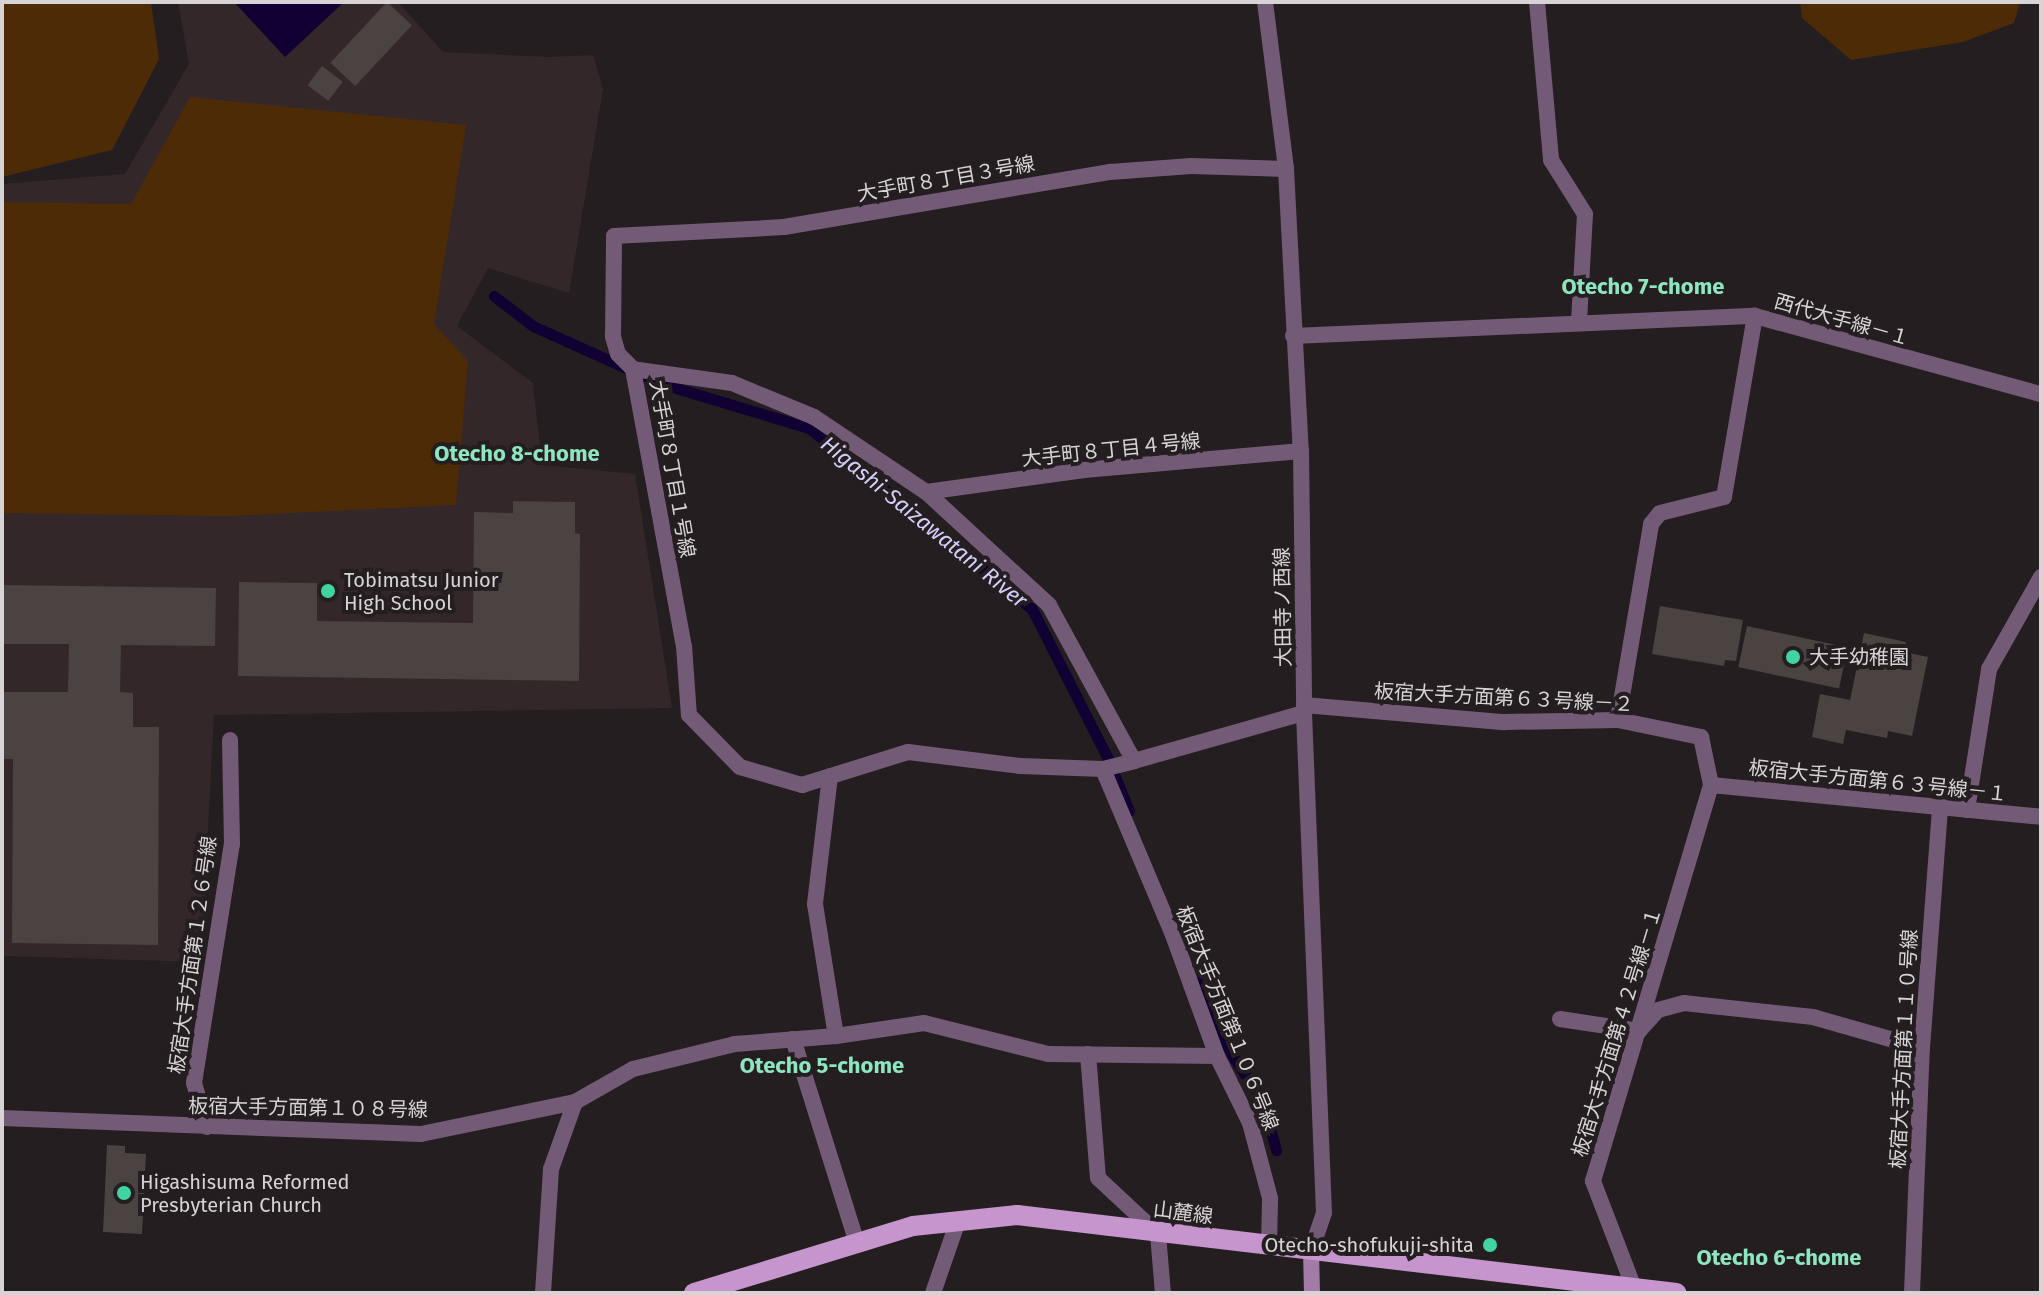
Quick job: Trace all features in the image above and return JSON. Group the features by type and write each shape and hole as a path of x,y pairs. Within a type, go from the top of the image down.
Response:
{"main road":[{"name":"山麓線","path":"694,1293 913,1226 1017,1215 1676,1293"}],"street":[{"name":"大田寺ノ西線","path":"1265,2 1286,169 1301,451 1304,709 1324,1213 1311,1250"},
{"path":"1537,2 1551,160 1585,214 1579,322"},
{"name":"大手町８丁目３号線","path":"614,236 784,227 1110,172 1191,166 1286,169"},
{"name":"大手町８丁目１号線","path":"614,236 613,336 618,354 633,369 684,646 689,715 740,767 802,785 830,776"},
{"path":"1618,720 1651,524 1660,513 1724,497 1755,316"},
{"name":"西代大手線－１","path":"1293,336 1755,316 2041,394"},
{"path":"633,369 732,383 814,417 926,492 1049,605 1133,761"},
{"name":"大手町８丁目４号線","path":"926,492 1084,470 1301,451"},
{"path":"1967,810 1989,669 2041,577"},
{"name":"板宿大手方面第６３号線－２","path":"1105,769 1304,709 1504,722 1618,720 1701,737 1711,785"},
{"name":"板宿大手方面第１２６号線","path":"207,1127 194,1083 232,844 230,740"},
{"path":"836,1036 815,904 830,776 908,752 1020,766 1105,769"},
{"name":"板宿大手方面第１０６号線","path":"1105,769 1173,935 1217,1056 1250,1123 1270,1198 1269,1247"},
{"name":"板宿大手方面第６３号線－１","path":"1711,785 2041,817"},
{"name":"板宿大手方面第４２号線－１","path":"1634,1288 1593,1181 1711,785"},
{"name":"板宿大手方面第１１０号線","path":"1912,1293 1922,1048 1940,808"},
{"path":"1560,1019 1639,1031 1658,1010 1684,1003 1813,1017 1922,1048"},
{"name":"板宿大手方面第１０８号線","path":"2,1118 421,1134 575,1102 633,1069 735,1044 836,1036 924,1023 1048,1054 1217,1056"},
{"path":"793,1039 857,1243"},
{"path":"1088,1054 1098,1178 1158,1234 1163,1293"},
{"path":"543,1293 551,1169 575,1102"},
{"path":"933,1293 958,1221"},
{"path":"1311,1250 1312,1293"}],"shaded area":[{"path":"2,2 151,2 159,59 112,150 2,177"},
{"name":"Tobimatsu Junior High School","path":"178,2 398,2 443,52 549,57 593,55 603,89 569,293 488,268 457,326 533,383 542,465 635,474 672,708 214,715 201,962 2,956 2,184 125,174 189,64"},
{"path":"234,2 344,2 285,57"},
{"path":"1800,2 2020,2 2014,23 1963,42 1851,60 1802,18"},
{"path":"190,97 466,125 434,324 468,361 456,505 230,516 2,513 2,202 131,204"}],"building":[{"path":"387,2 412,25 355,86 330,63"},
{"path":"322,66 343,82 328,101 308,85"},
{"path":"513,501 575,502 575,533 580,534 579,681 238,676 239,582 317,583 317,621 473,623 474,512 513,513"},
{"path":"2,585 216,588 215,646 121,645 120,692 133,693 133,727 159,727 158,945 12,943 13,759 2,759 2,692 68,692 69,644 2,644"},
{"path":"1660,606 1743,620 1736,661 1725,660 1724,666 1652,654"},
{"name":"大手幼稚園","path":"1747,626 1848,647 1839,688 1738,667"},
{"path":"1864,633 1906,642 1904,652 1928,657 1912,736 1888,731 1887,738 1846,730 1843,744 1812,737 1820,694 1850,700"},
{"name":"Higashisuma Reformed Presbyterian Church","path":"107,1145 125,1146 125,1153 146,1154 142,1234 103,1232"}],"waterway":[{"name":"Higashi-Saizawatani River","path":"494,296 533,326 659,383 809,428 1032,609 1108,759 1129,811"},
{"name":"Higashi-Saizawatani River","path":"1198,982 1221,1038 1263,1102 1276,1150"}],"place":[{"name":"Tobimatsu Junior High School","path":"328,591"},
{"name":"大手幼稚園","path":"1793,657"},
{"name":"Higashisuma Reformed Presbyterian Church","path":"124,1193"},
{"name":"Otecho-shofukuji-shita","path":"1490,1245"}],"district":[{"name":"Otecho 7-chome","path":"1643,287"},
{"name":"Otecho 8-chome","path":"517,454"},
{"name":"Otecho 5-chome","path":"822,1066"},
{"name":"Otecho 6-chome","path":"1779,1258"}]}
